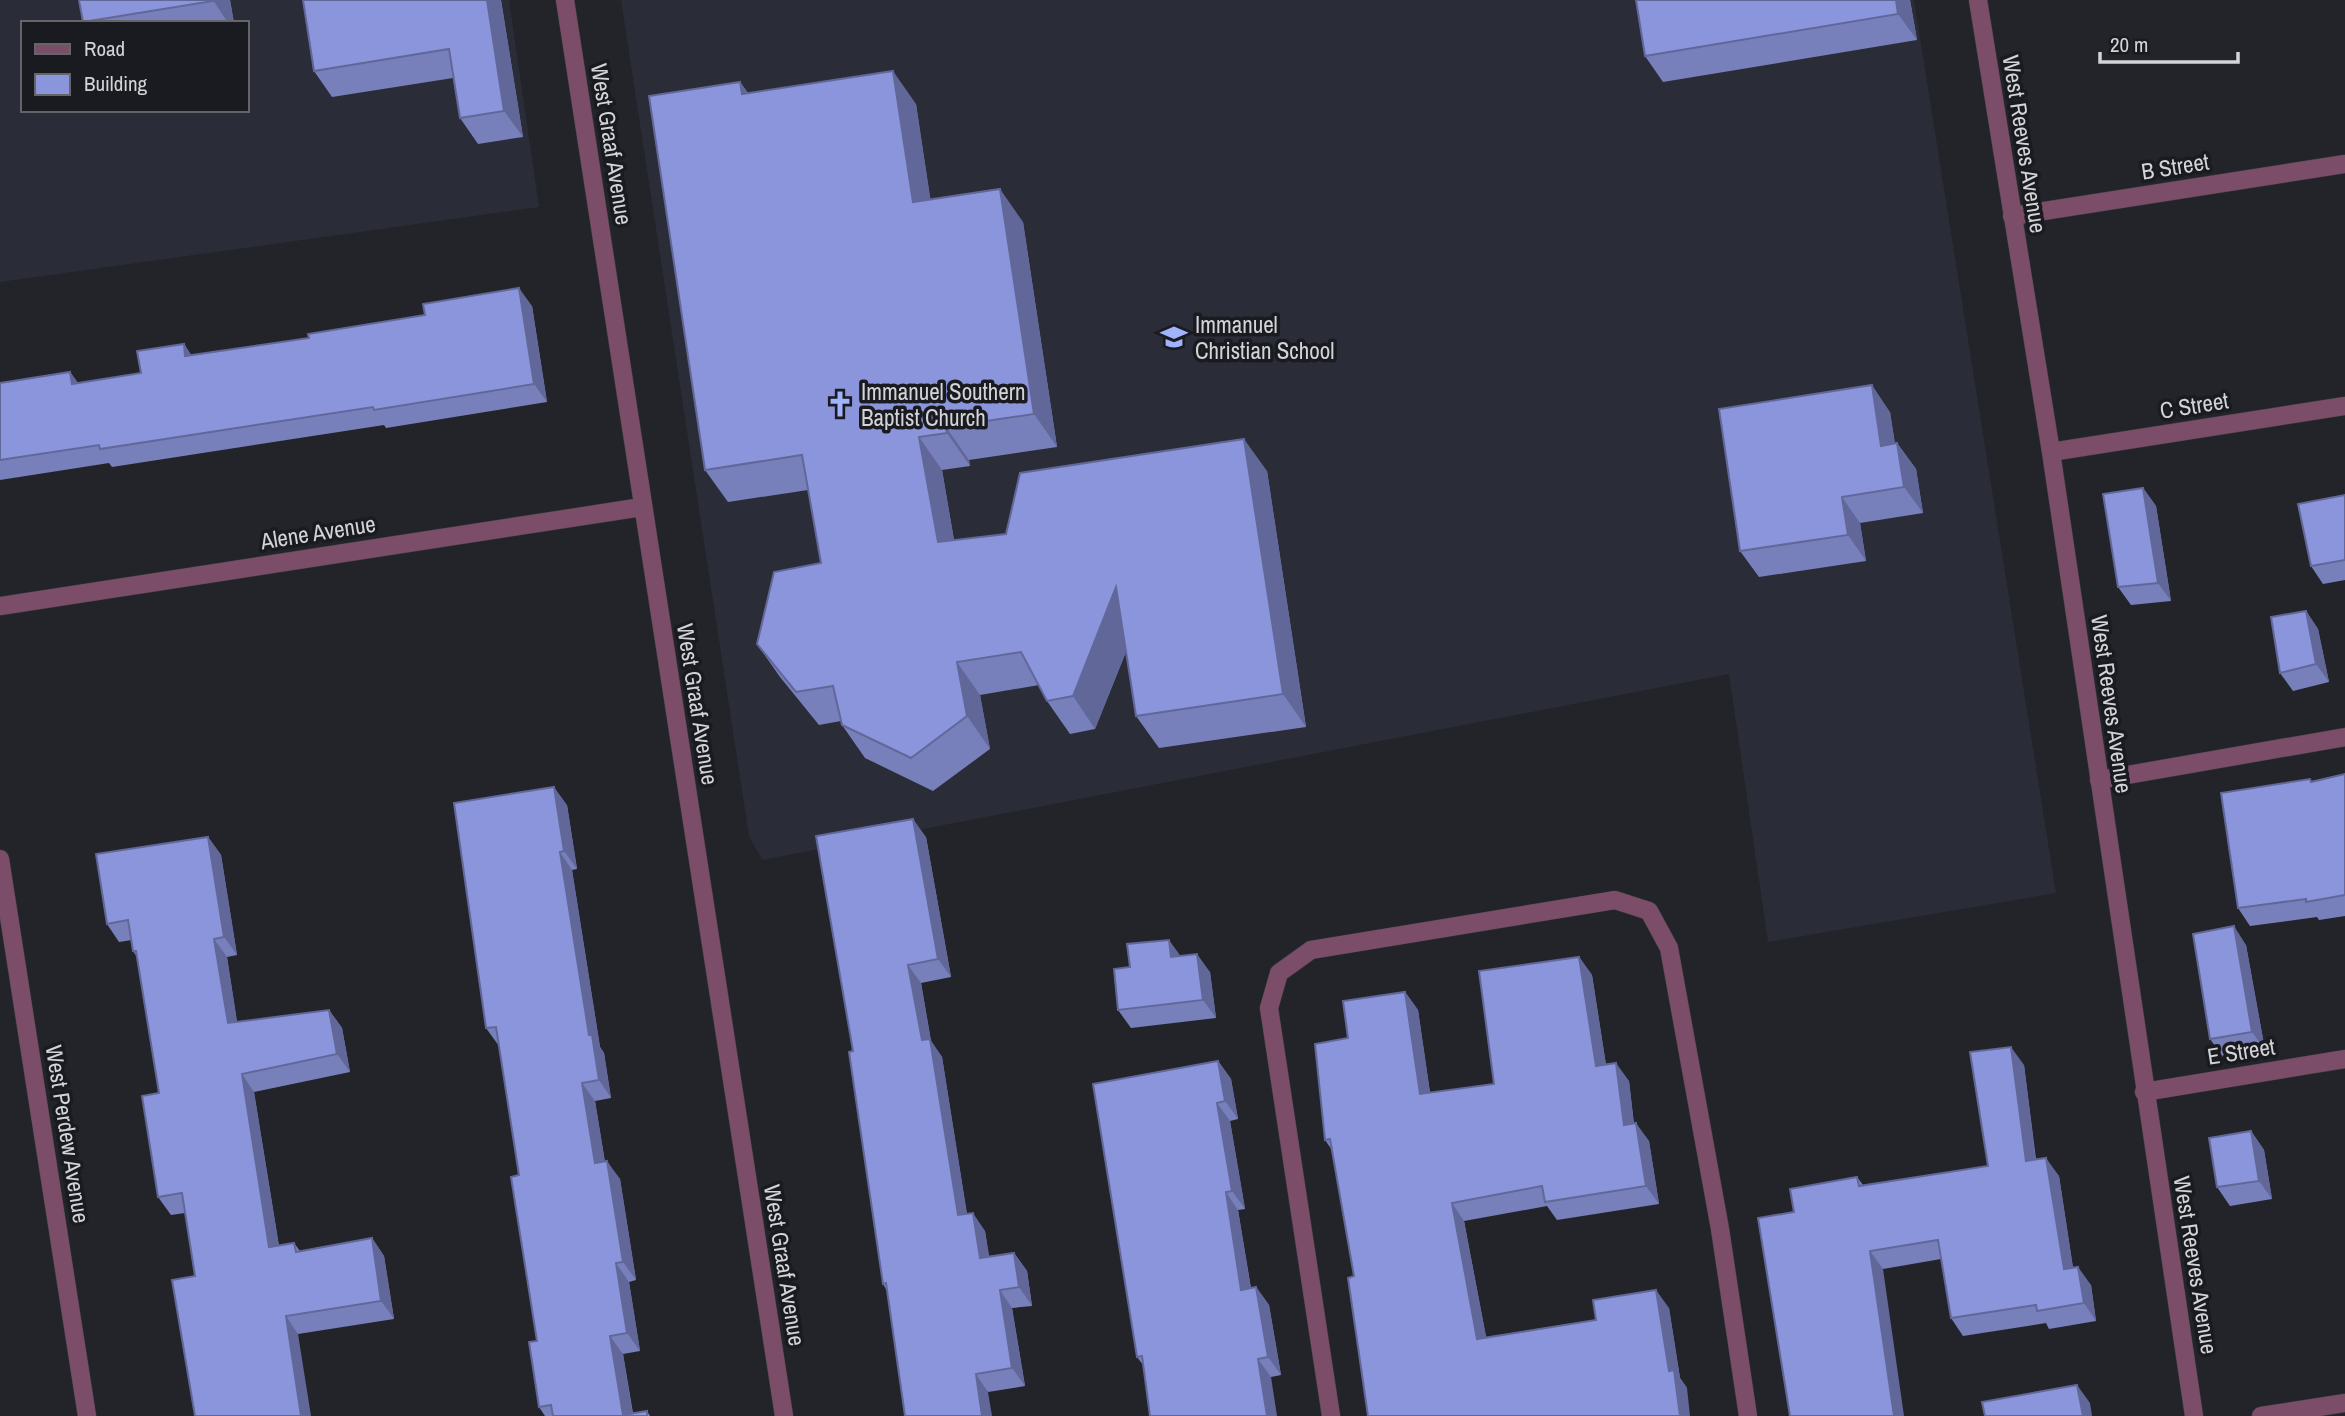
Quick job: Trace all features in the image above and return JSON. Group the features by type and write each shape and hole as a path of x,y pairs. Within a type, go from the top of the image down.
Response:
{"street":[{"name":"West Graaf Avenue","path":"565,0 784,1416"},
{"name":"West Reeves Avenue","path":"1978,0 2051,452 2194,1416"},
{"name":"B Street","path":"2012,216 2345,164"},
{"name":"C Street","path":"2051,452 2345,406"},
{"name":"Alene Avenue","path":"0,606 642,508"},
{"path":"2099,780 2345,737"},
{"name":"West Perdew Avenue","path":"0,859 87,1416"},
{"path":"1331,1416 1269,1008 1279,973 1311,950 1615,900 1649,911 1669,948 1720,1229 1748,1416"},
{"name":"E Street","path":"2144,1092 2345,1059"},
{"path":"2261,1416 2345,1403"}],"shaded area":[{"path":"0,0 509,0 539,207 0,282"},
{"name":"Immanuel Christian School","path":"621,0 1914,0 2056,893 1768,942 1729,674 762,860 749,836"}],"building":[{"path":"79,0 213,0 89,21 83,21"},
{"path":"303,0 487,0 504,111 460,118 449,49 314,71"},
{"path":"1636,0 1896,0 1898,14 1645,56"},
{"path":"893,71 913,202 1000,189 1034,414 946,427 947,433 919,437 938,542 1006,534 1020,473 1244,439 1283,694 1136,716 1116,587 1073,696 1047,701 1021,652 957,662 967,716 911,758 842,725 833,686 796,692 757,644 774,572 821,563 802,455 705,470 649,96 740,82 742,94"},
{"path":"519,288 534,384 100,449 99,445 0,460 0,383 70,372 72,384 141,373 137,351 184,344 185,356 309,338 308,334 425,315 423,304"},
{"path":"1872,385 1881,446 1897,443 1904,487 1842,497 1848,535 1740,551 1719,409"},
{"path":"2143,488 2158,583 2118,587 2103,494"},
{"path":"2345,495 2345,560 2311,566 2298,504"},
{"path":"2306,611 2316,664 2280,673 2271,617"},
{"path":"2345,774 2345,895 2306,902 2306,899 2238,908 2221,793 2310,779 2311,782"},
{"path":"554,787 564,851 560,852 589,1035 592,1035 599,1080 582,1083 595,1163 607,1161 623,1262 616,1263 627,1333 610,1336 623,1415 647,1411 647,1416 553,1416 551,1405 539,1407 529,1342 537,1341 511,1177 519,1175 496,1027 486,1028 454,803"},
{"path":"913,819 938,959 908,965 922,1040 930,1039 958,1215 973,1213 980,1258 1014,1253 1019,1287 1000,1290 1012,1368 976,1374 982,1416 905,1416 849,1052 853,1051 816,836"},
{"path":"208,837 224,937 214,939 228,1023 329,1010 337,1054 242,1074 269,1247 294,1243 296,1252 372,1238 381,1301 286,1316 301,1416 195,1416 172,1280 195,1276 182,1193 158,1197 142,1096 159,1093 136,951 133,951 128,920 107,924 96,854"},
{"path":"2234,926 2252,1032 2210,1039 2193,934"},
{"path":"1169,940 1171,957 1197,954 1203,1000 1118,1010 1114,969 1130,967 1127,944"},
{"path":"1579,957 1596,1066 1616,1063 1624,1125 1636,1123 1646,1186 1545,1202 1542,1186 1452,1203 1477,1339 1596,1320 1593,1300 1656,1290 1669,1371 1674,1370 1680,1416 1368,1416 1348,1278 1354,1276 1330,1139 1325,1140 1315,1044 1348,1038 1343,1001 1405,992 1420,1094 1494,1084 1479,971"},
{"path":"2011,1047 2026,1161 2046,1158 2064,1269 2078,1267 2084,1303 2037,1311 2036,1305 1951,1318 1938,1240 1870,1251 1894,1416 1790,1416 1758,1218 1794,1212 1790,1189 1857,1177 1859,1186 1988,1166 1970,1052"},
{"path":"1218,1061 1225,1101 1217,1103 1232,1191 1226,1192 1241,1290 1256,1287 1268,1357 1258,1359 1267,1416 1150,1416 1142,1356 1137,1357 1093,1084"},
{"path":"2251,1131 2259,1181 2217,1187 2209,1138"},
{"path":"2077,1385 2083,1416 1985,1416 1982,1402"}],"place":[{"name":"Immanuel Christian School","path":"1174,337"},
{"name":"Immanuel Southern Baptist Church","path":"840,404"}]}
